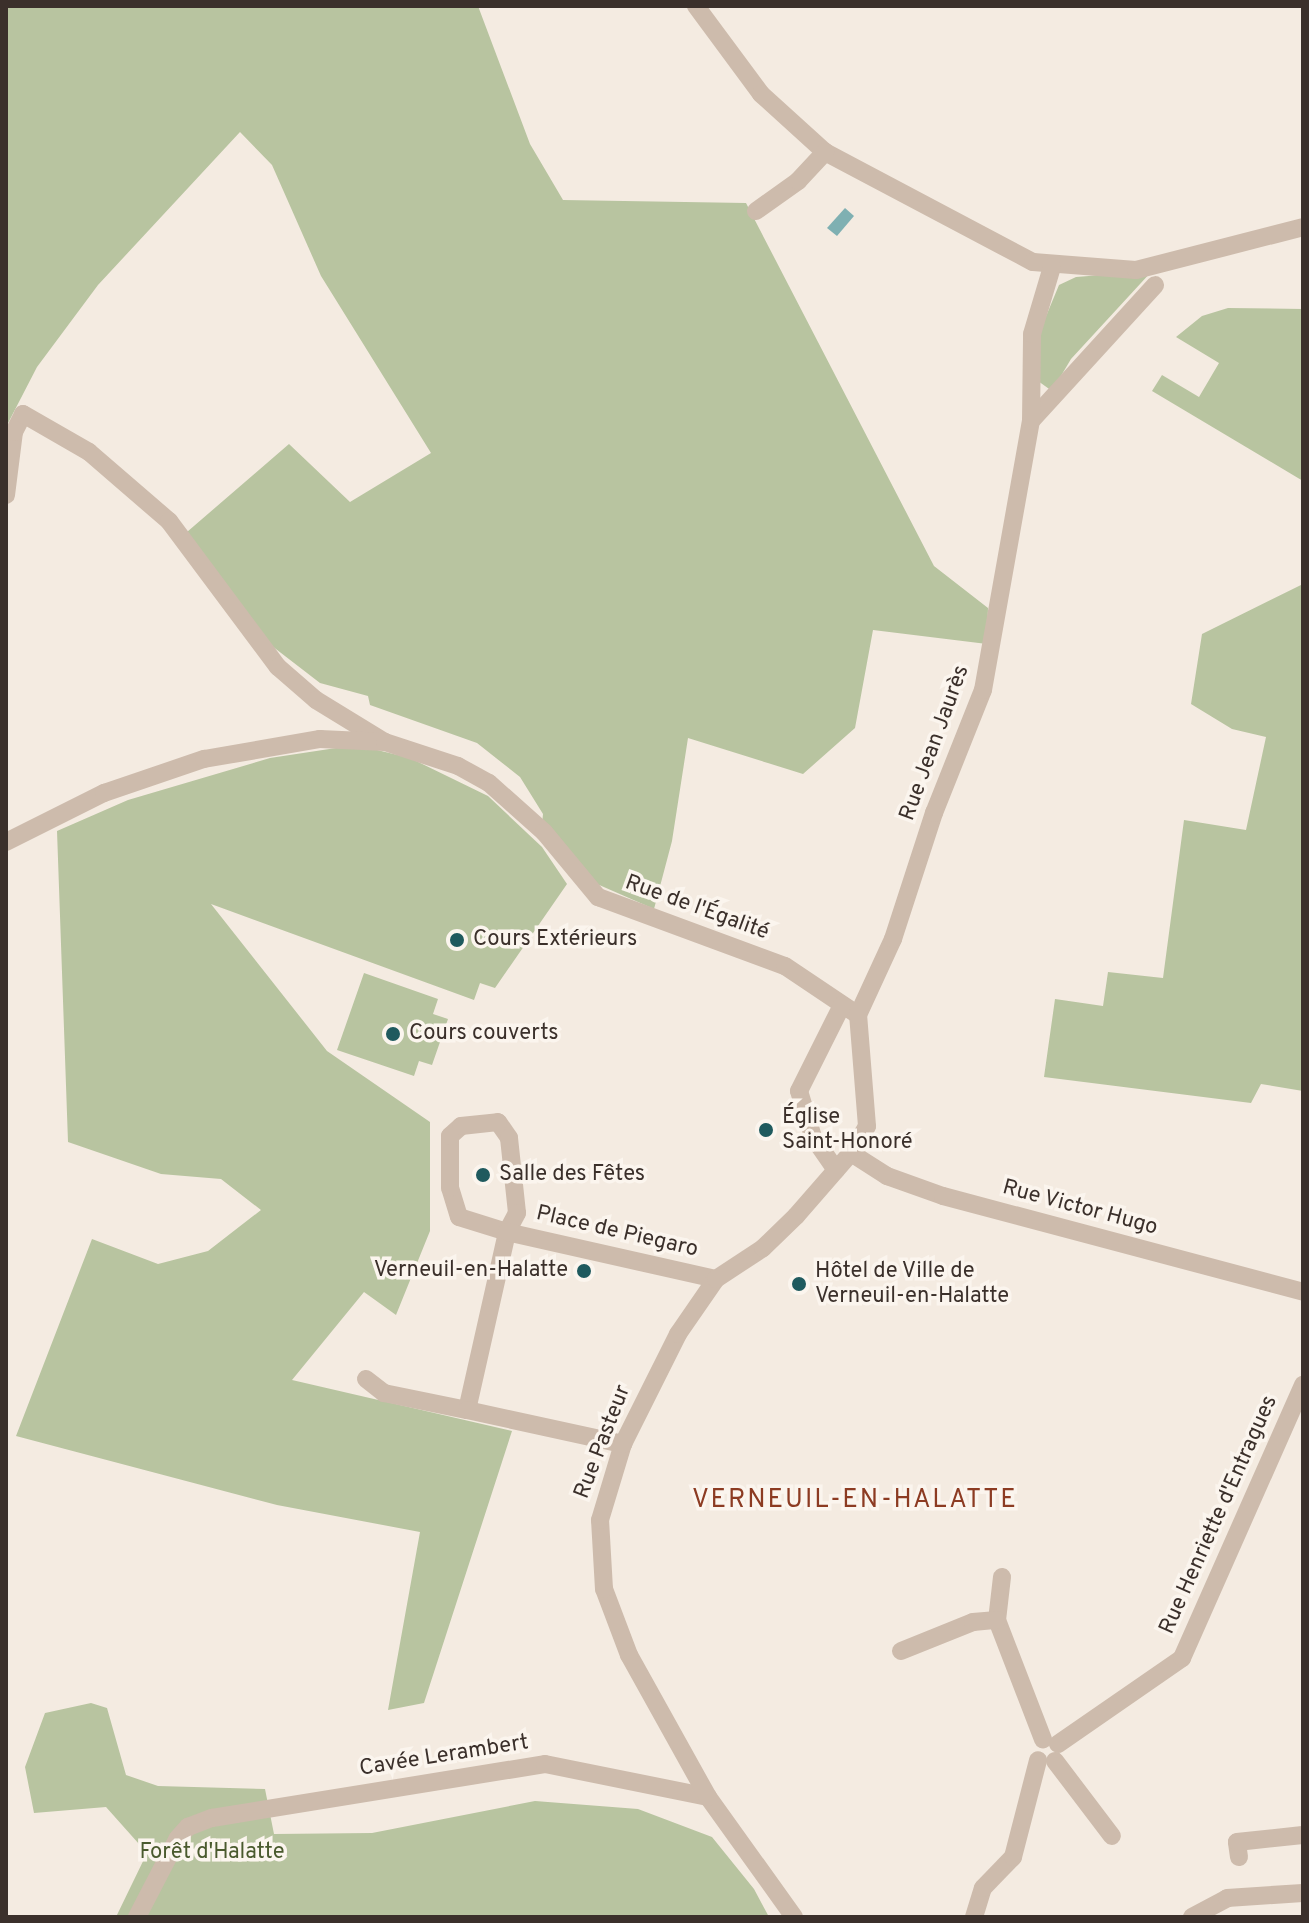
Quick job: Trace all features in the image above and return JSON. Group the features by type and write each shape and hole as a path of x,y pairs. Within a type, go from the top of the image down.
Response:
{"street":[{"path":"696,6 761,94 825,152 988,241 1052,267 1136,270 1303,227"},
{"path":"756,211 798,181 825,152"},
{"name":"Rue Jean Jaurès","path":"836,1170 813,1137 799,1091 893,939 934,813 983,690 1031,421 1032,334 1052,267"},
{"path":"1031,421 1155,285"},
{"path":"6,495 14,432 23,414 89,452 169,521 278,667 316,700 385,742"},
{"name":"Rue de l'Égalité","path":"6,842 96,797 204,759 320,739 385,742 458,766 489,783 544,832 598,897 785,966 850,1010"},
{"path":"850,1010 869,1108 867,1126 851,1153"},
{"path":"467,1410 507,1232 517,1213 509,1138 498,1122 461,1126 450,1136 450,1188 459,1217 507,1232"},
{"name":"Rue Pasteur","path":"794,1917 708,1797 629,1655 604,1589 600,1520 623,1444 657,1370 716,1279 763,1248 851,1153"},
{"name":"Rue Victor Hugo","path":"851,1153 887,1176 943,1196 1303,1292"},
{"name":"Place de Piegaro","path":"507,1232 716,1279"},
{"path":"366,1379 384,1393 623,1444"},
{"name":"Rue Henriette d'Entragues","path":"1049,1751 1182,1658 1303,1385"},
{"path":"1002,1577 997,1620 1049,1751 1112,1836"},
{"path":"901,1651 973,1622 997,1620"},
{"path":"974,1917 983,1888 1013,1857 1049,1751"},
{"name":"Cavée Lerambert","path":"137,1917 188,1827 312,1800 545,1764 708,1797"},
{"path":"1239,1857 1237,1842 1303,1835"},
{"path":"1192,1917 1227,1898 1303,1893"}],"green space":[{"path":"6,6 478,6 530,144 563,200 746,203 934,566 988,608 987,644 873,630 855,728 803,774 688,738 672,841 654,909 597,884 542,824 543,814 520,777 477,743 370,705 368,696 320,683 259,636 187,532 289,444 350,502 431,453 321,276 272,165 240,132 98,285 37,367 6,427"},
{"path":"1152,271 1071,359 1052,391 1038,381 1037,338 1059,285 1076,277"},
{"path":"1228,308 1303,309 1303,481 1152,391 1162,375 1199,397 1219,363 1176,337 1202,316"},
{"path":"1303,584 1303,1091 1261,1084 1251,1103 1044,1077 1055,999 1103,1006 1108,972 1163,978 1184,820 1246,830 1266,737 1232,729 1191,704 1202,634"},
{"path":"336,748 373,749 410,758 488,796 542,847 567,884 495,988 480,983 474,1000 211,904 327,1051 430,1122 430,1231 396,1315 364,1292 292,1380 512,1431 424,1703 388,1710 420,1532 277,1505 16,1436 92,1239 158,1264 208,1251 261,1210 221,1179 161,1174 68,1142 57,831 128,800 270,758"},
{"name":"Cours couverts","path":"364,973 438,999 433,1014 448,1019 432,1065 419,1061 414,1076 337,1050"},
{"name":"Forêt d'Halatte","path":"91,1703 107,1708 126,1775 158,1786 265,1789 274,1834 372,1833 535,1801 638,1809 712,1837 754,1889 769,1917 116,1917 147,1853 106,1807 34,1813 25,1767 45,1713"}],"water":[{"path":"845,208 854,216 837,236 827,228"}],"place":[{"name":"Cours Extérieurs","path":"457,940"},
{"name":"Cours couverts","path":"393,1034"},
{"name":"Église Saint-Honoré","path":"766,1130"},
{"name":"Salle des Fêtes","path":"483,1175"},
{"name":"Verneuil-en-Halatte","path":"584,1271"},
{"name":"Hôtel de Ville de Verneuil-en-Halatte","path":"799,1284"}],"district":[{"name":"VERNEUIL-EN-HALATTE","path":"855,1501"}]}
